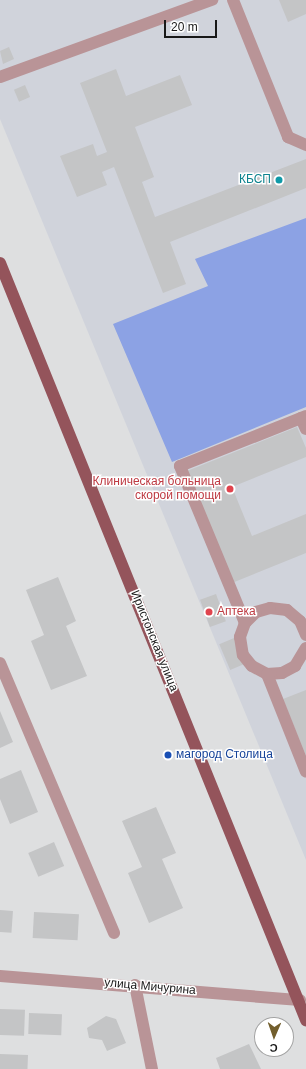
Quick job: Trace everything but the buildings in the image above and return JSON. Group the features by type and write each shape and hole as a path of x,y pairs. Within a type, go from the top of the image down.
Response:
{"main road":[{"name":"Иристонская улица","path":"0,262 4,279 300,1000 306,1020"}],"street":[{"path":"0,77 212,0"},
{"path":"233,0 288,137 306,145"},
{"path":"245,623 180,466 304,417 306,429"},
{"path":"306,635 300,621 287,610 270,608 256,612 245,623 240,637 243,655 252,666 267,674 282,673 295,666 306,648"},
{"path":"0,663 114,933"},
{"path":"267,674 306,772"},
{"name":"улица Мичурина","path":"0,976 135,985 300,1000"},
{"path":"135,985 152,1069"}],"shaded area":[{"name":"Клиническая больница скорой помощи","path":"0,0 306,0 306,860 0,119"},
{"path":"306,218 306,407 172,462 113,324 208,286 195,259"}],"place":[{"name":"КБСП","path":"279,180"},
{"name":"Клиническая больница скорой помощи","path":"230,489"},
{"name":"Аптека","path":"209,612"},
{"name":"магород Столица","path":"168,755"}]}
